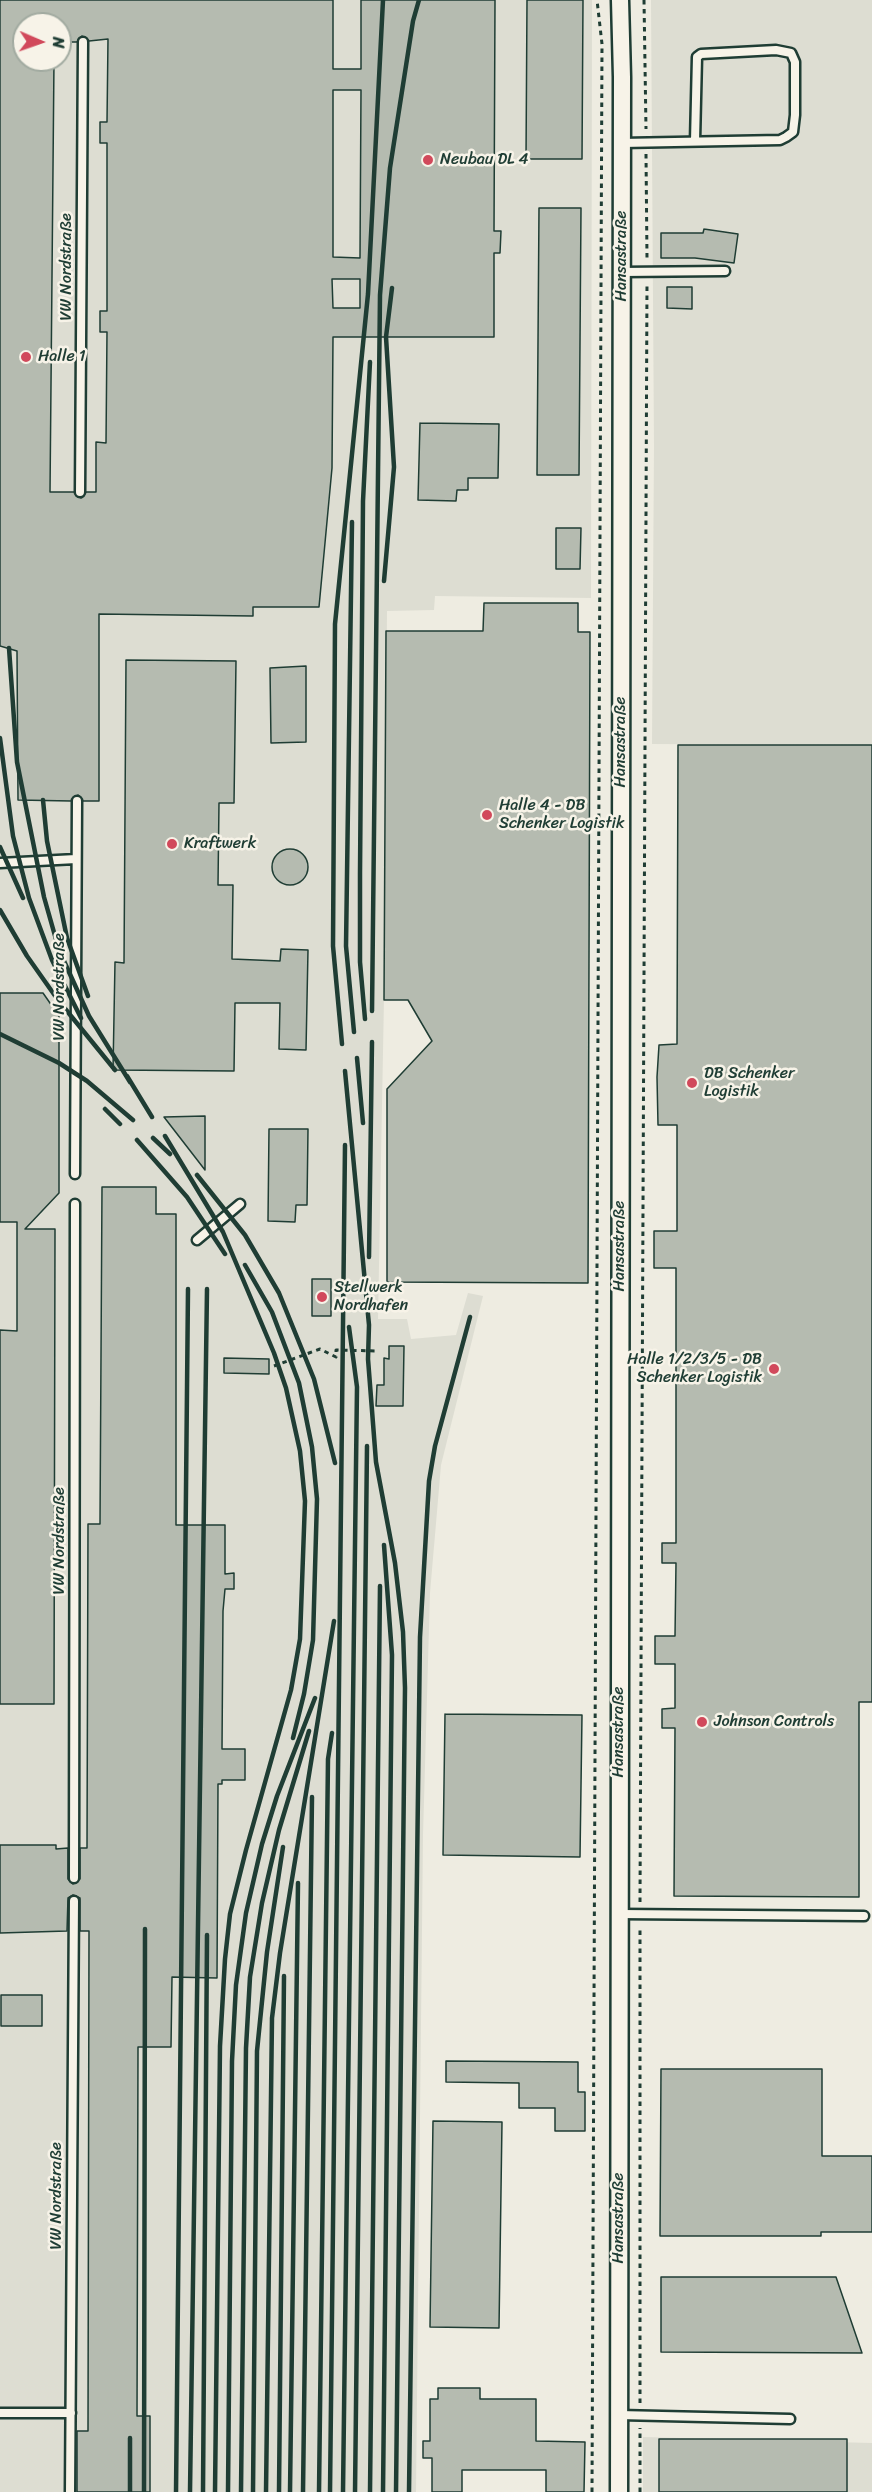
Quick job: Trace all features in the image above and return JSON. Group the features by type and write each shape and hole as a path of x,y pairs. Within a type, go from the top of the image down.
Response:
{"street":[{"name":"Hansastraße","path":"619,2492 622,272 622,27 620,0"}],"lane":[{"name":"VW Nordstraße","path":"80,492 83,42"},
{"path":"622,143 780,140 793,132 795,62 791,53 776,50 698,55 695,60 695,141"},
{"path":"622,272 725,272"},
{"name":"VW Nordstraße","path":"75,1174 77,801"},
{"path":"0,863 76,859"},
{"name":"VW Nordstraße","path":"74,1878 75,1204"},
{"path":"197,1240 240,1204"},
{"name":"VW Nordstraße","path":"70,2492 74,1901"},
{"path":"619,1914 864,1916"},
{"path":"0,2413 71,2413"},
{"path":"619,2415 790,2419"}],"path":[{"path":"592,2492 602,44 597,0"},
{"path":"640,2492 640,1914 647,272 644,0"},
{"path":"274,1366 320,1348 336,1357 336,1350 377,1350"}],"shaded area":[{"path":"0,0 592,0 591,598 435,596 434,610 387,611 384,998 378,1319 407,1319 411,1339 456,1335 468,1293 483,1296 441,1465 430,1593 423,1835 416,2492 0,2492"},
{"path":"651,0 872,0 872,745 652,744 654,446"},
{"path":"643,2437 872,2443 872,2492 643,2492"}],"building":[{"path":"0,0 333,0 333,69 361,69 361,0 495,0 494,231 501,231 500,253 494,253 494,337 333,337 332,468 319,607 253,607 253,616 99,614 99,801 83,801 78,795 71,801 18,800 17,651 0,646","holes":["12,12 72,12 72,42 77,42 82,36 89,41 108,39 107,122 100,122 100,143 107,143 107,311 100,311 100,332 107,332 106,443 96,442 96,492 86,492 81,498 74,492 50,492 54,72 12,72","333,90 361,90 360,258 333,257","332,279 360,279 360,308 333,308"]},
{"path":"527,0 583,0 582,159 526,159"},
{"path":"539,208 581,208 579,475 537,475"},
{"path":"704,229 738,234 734,263 695,258 661,258 661,233 703,233"},
{"path":"667,287 692,287 692,309 667,308"},
{"path":"420,423 499,424 498,478 468,478 468,490 457,490 456,501 418,500"},
{"path":"556,528 581,528 580,569 556,569"},
{"path":"484,603 578,603 578,632 590,632 588,1283 387,1282 387,1089 432,1041 408,1000 384,1000 386,631 483,631"},
{"path":"126,660 236,661 234,803 219,803 218,885 233,885 232,959 280,961 281,949 308,950 306,1050 279,1049 280,1003 235,1003 234,1071 113,1070 115,962 124,963"},
{"path":"306,666 306,742 271,743 270,668"},
{"name":"Halle 1/2/3/5 - DB Schenker Logistik","path":"678,745 872,745 872,1702 859,1702 859,1897 674,1896 675,1728 662,1728 662,1709 675,1708 675,1664 655,1664 655,1636 675,1636 676,1563 662,1563 662,1543 676,1543 676,1268 654,1268 654,1231 677,1231 677,1125 658,1125 657,1077 659,1045 677,1044"},
{"path":"290,849 303,854 308,867 303,880 290,885 277,880 272,867 277,854"},
{"path":"0,993 43,993 59,1016 59,1193 25,1229 55,1229 54,1704 0,1704 0,1330 17,1331 17,1222 0,1222"},
{"path":"205,1116 205,1170 164,1117"},
{"path":"269,1129 308,1129 307,1205 296,1205 295,1222 268,1221"},
{"path":"102,1187 156,1187 156,1214 176,1214 176,1525 225,1525 225,1574 234,1573 234,1589 225,1589 223,1611 222,1749 245,1749 245,1780 222,1780 222,1784 218,1784 217,1978 172,1977 171,2047 138,2047 137,2416 150,2416 150,2492 77,2492 77,2431 88,2431 89,1931 80,1931 80,1898 73,1895 68,1898 67,1931 0,1933 0,1845 56,1845 56,1849 68,1848 68,1879 73,1884 80,1879 80,1848 87,1848 88,1524 100,1524"},
{"name":"Stellwerk Nordhafen","path":"312,1279 331,1279 331,1316 312,1316"},
{"path":"389,1346 404,1346 403,1406 376,1406 377,1385 384,1385 384,1358 389,1359"},
{"path":"224,1358 269,1359 269,1374 224,1373"},
{"path":"445,1714 582,1715 580,1857 443,1855"},
{"path":"1,1995 42,1995 42,2026 1,2026"},
{"path":"446,2061 578,2062 578,2092 585,2092 585,2131 555,2131 555,2108 519,2108 519,2083 446,2082"},
{"path":"661,2069 822,2069 822,2156 872,2156 872,2232 821,2232 821,2236 660,2236"},
{"path":"433,2121 502,2122 499,2328 430,2327"},
{"path":"661,2277 836,2277 862,2353 661,2352"},
{"path":"438,2388 480,2388 480,2399 536,2399 536,2441 585,2442 584,2492 546,2492 546,2470 462,2470 462,2492 432,2492 432,2458 423,2458 423,2441 430,2441 430,2399 438,2399"},
{"path":"659,2439 847,2439 847,2492 659,2492"}],"railway":[{"path":"342,1044 333,946 335,624 368,294 383,0"},
{"path":"372,1011 380,295 390,168 413,21 419,0"},
{"path":"384,581 394,467 386,337 392,288"},
{"path":"365,1019 360,962 360,873 363,501 370,362"},
{"path":"352,522 346,946 354,1032"},
{"path":"9,648 17,762 44,897 59,950 89,1016 130,1082"},
{"path":"0,738 13,836 29,898 52,960 81,1018"},
{"path":"43,800 47,841 67,938 88,996"},
{"path":"0,847 23,898"},
{"path":"0,910 27,956 58,1000 115,1070"},
{"path":"0,1034 59,1063 87,1081 133,1120"},
{"path":"369,1257 372,1042"},
{"path":"357,1058 363,1123"},
{"path":"345,1071 369,1325 368,1359 376,1462 395,1563 403,1632 405,1688 396,2492"},
{"path":"127,1076 152,1117"},
{"path":"105,1109 120,1124"},
{"path":"165,1136 223,1232 274,1353 286,1388 300,1451 305,1501 300,1639 291,1690 230,1914 225,1959 220,2046 215,2492"},
{"path":"153,1138 170,1154"},
{"path":"137,1140 187,1197 225,1254"},
{"path":"330,2492 345,1145"},
{"path":"197,1175 245,1235 279,1293 314,1379 335,1463"},
{"path":"245,1265 272,1312 299,1383 312,1447 317,1499 313,1640 304,1694 293,1738"},
{"path":"176,2492 188,1289"},
{"path":"190,2492 207,1289"},
{"path":"409,2492 420,1637 429,1481 435,1446 470,1317"},
{"path":"343,2492 357,1387 349,1327"},
{"path":"355,2492 367,1446"},
{"path":"383,2492 392,1655 384,1545"},
{"path":"370,2492 380,1586"},
{"path":"266,2492 272,2018 280,1953 334,1621"},
{"path":"228,2492 232,2061 236,1985 246,1913 262,1844 277,1796 315,1698"},
{"path":"241,2492 246,2048 250,1977 262,1903 279,1830 309,1731"},
{"path":"319,2492 328,1759 332,1733"},
{"path":"303,2492 312,1797"},
{"path":"253,2492 257,2051 267,1952 283,1847"},
{"path":"290,2492 298,1883"},
{"path":"144,2492 145,1929"},
{"path":"203,2492 207,1935"},
{"path":"279,2492 284,1976"},
{"path":"130,2438 130,2492"}],"place":[{"name":"Neubau DL 4","path":"428,160"},
{"name":"Halle 1","path":"26,357"},
{"name":"Halle 4 - DB Schenker Logistik","path":"487,815"},
{"name":"Kraftwerk","path":"172,844"},
{"name":"DB Schenker Logistik","path":"692,1083"},
{"name":"Stellwerk Nordhafen","path":"322,1297"},
{"name":"Halle 1/2/3/5 - DB Schenker Logistik","path":"774,1369"},
{"name":"Johnson Controls","path":"702,1722"}]}
